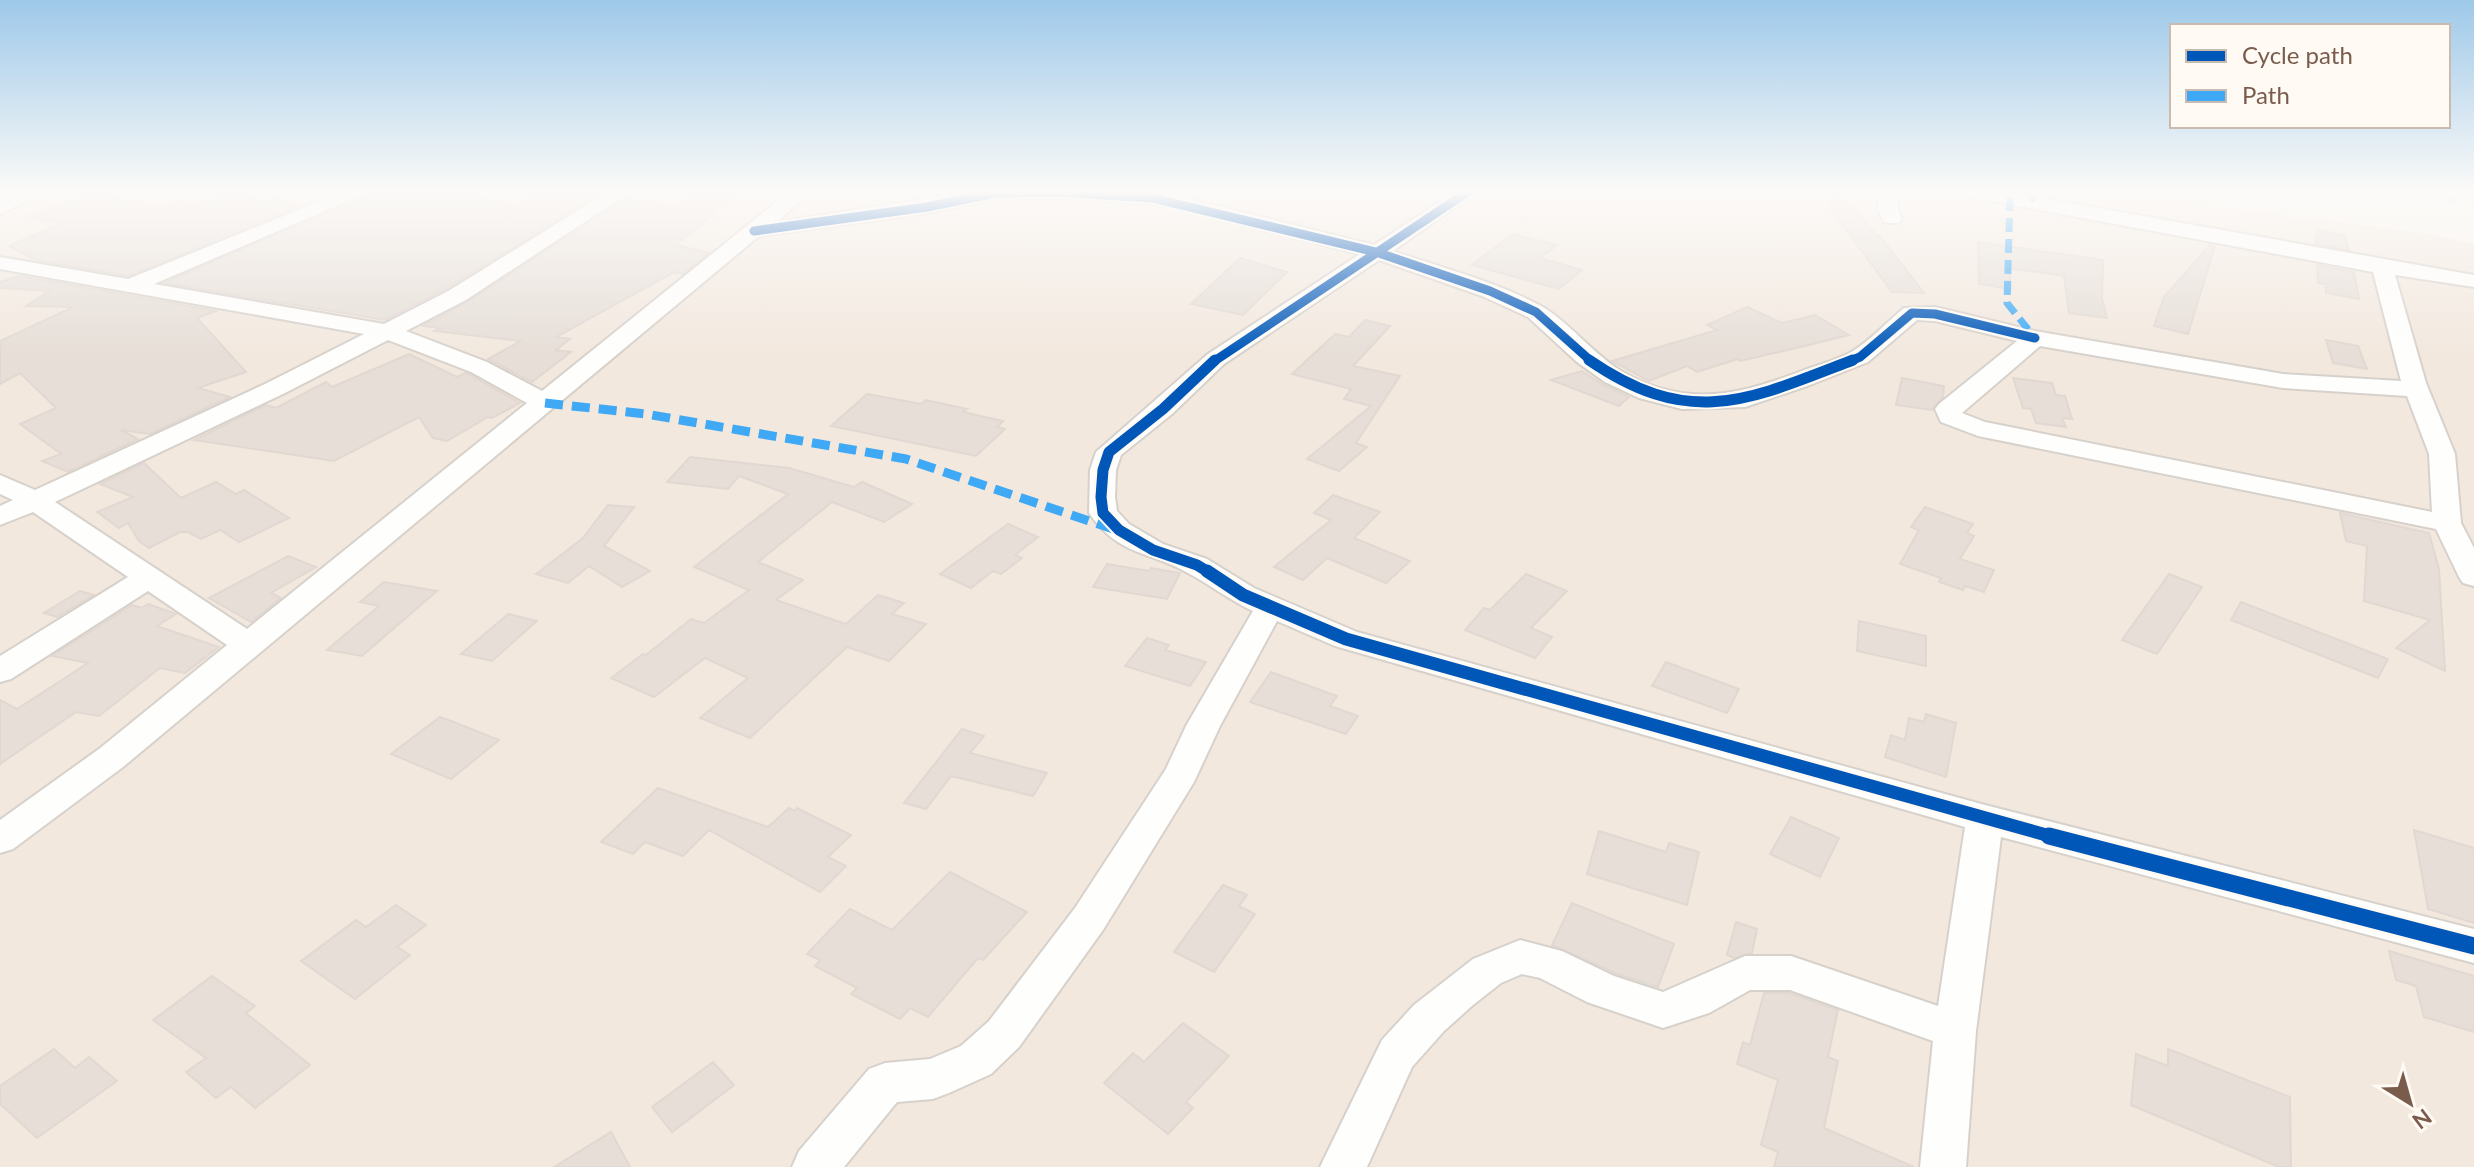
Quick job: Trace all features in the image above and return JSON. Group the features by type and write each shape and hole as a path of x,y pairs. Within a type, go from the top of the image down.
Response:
{"street":[{"path":"132,285 229,245"},
{"path":"0,517 274,389 458,295 537,245"},
{"path":"0,839 111,758 736,245"},
{"path":"1349,245 1376,252 1520,304 1536,312 1585,357 1614,377 1648,393 1682,402 1745,400 1801,380 1860,357 1912,313 1935,314 2035,338 2283,381 2417,389"},
{"path":"1386,245 1216,359 1163,409 1109,452 1103,470 1103,513 1119,530 1153,550 1197,565 1243,595 1346,639 1985,819 2474,946"},
{"path":"2269,245 2474,281"},
{"path":"0,263 386,331 479,367 545,403"},
{"path":"2382,267 2417,389 2442,454 2447,523 2474,577"},
{"path":"2035,338 1948,409 1950,417 1978,428 2447,523"},
{"path":"0,483 37,502 247,644"},
{"path":"0,671 150,576"},
{"path":"815,1167 885,1083 933,1079 976,1060 1004,1034 1089,919 1182,773 1203,726 1270,607"},
{"path":"1943,1167 1955,1031 1985,819"},
{"path":"1354,1164 1397,1054 1429,1018 1458,993 1487,971 1520,957 1548,963 1602,990 1663,1010 1694,1000 1745,973 1791,973 1955,1031"}],"shaded area":[{"path":"0,245 2474,245 2474,1167 0,1167"}],"building":[{"path":"204,245 128,276 36,260 9,246"},
{"path":"250,245 516,245 449,287 385,320 164,283"},
{"path":"554,245 678,245 709,253 683,274 674,272 556,337 570,339 556,350 571,352 532,382 488,359 521,341 434,331 440,328 423,326 468,302"},
{"path":"1498,245 1556,245 1540,258 1582,270 1559,289 1472,265"},
{"path":"1858,245 1887,245 1924,293 1892,292"},
{"path":"1978,245 2002,245 2103,260 2102,298 2107,318 2069,313 2064,276 2009,268 2011,289 1979,284"},
{"path":"2210,245 2215,246 2188,334 2154,326 2164,297"},
{"path":"2324,245 2348,245 2349,250"},
{"path":"1240,258 1287,272 1243,315 1191,304"},
{"path":"2317,265 2354,272 2359,299 2326,293 2326,284 2318,283"},
{"path":"20,276 216,311 197,318 246,372 198,388 230,397 150,434 121,430 138,439 68,472 42,461 61,454 20,424 56,408 20,373 0,384 0,341 73,307 26,306 49,291 0,288 0,282"},
{"path":"1747,307 1782,323 1815,315 1849,335 1738,359 1697,372 1687,366 1649,381 1612,361 1717,330 1707,325"},
{"path":"1365,320 1390,326 1353,366 1400,376 1356,443 1367,447 1339,471 1307,459 1371,406 1344,399 1351,389 1292,374 1335,334 1349,337"},
{"path":"2326,340 2358,346 2367,369 2333,363"},
{"path":"409,354 457,377 465,373 470,375 520,403 447,441 433,438 419,417 334,461 194,440 266,405 276,408 326,382 332,387"},
{"path":"1582,371 1629,397 1619,406 1551,380"},
{"path":"1902,378 1944,386 1943,397 1932,410 1896,405"},
{"path":"2013,378 2052,383 2056,395 2065,396 2072,419 2062,418 2066,427 2036,423 2031,409 2023,408"},
{"path":"867,394 921,404 926,400 967,409 963,412 1003,421 997,427 1005,429 976,456 831,426"},
{"path":"690,457 789,468 854,487 862,482 912,504 884,522 832,502 758,562 803,580 776,600 846,624 878,595 904,603 892,614 926,624 889,661 847,647 750,738 700,718 748,678 705,658 654,697 611,678 691,619 704,623 749,590 694,567 788,494 739,476 728,489 667,482"},
{"path":"144,463 181,498 216,482 236,494 244,490 289,518 239,542 220,530 201,539 188,532 180,532 149,548 139,541 128,523 119,528 97,512 133,497 100,484"},
{"path":"1333,495 1380,512 1354,538 1410,561 1386,583 1327,558 1303,580 1274,567 1331,520 1314,513"},
{"path":"608,505 634,507 604,546 650,571 622,587 589,566 568,583 536,574 583,538"},
{"path":"1925,507 1973,524 1967,533 1974,536 1960,559 1994,570 1984,592 1965,586 1963,590 1939,582 1941,578 1900,564 1919,530 1911,527"},
{"path":"2340,513 2429,533 2439,569 2445,671 2396,648 2430,620 2364,601 2367,546 2346,541"},
{"path":"1008,524 1038,537 1015,555 1022,558 1001,574 993,571 971,588 940,574"},
{"path":"288,556 316,567 271,593 281,598 251,622 209,598"},
{"path":"1107,564 1180,573 1167,599 1093,587"},
{"path":"1526,574 1567,591 1531,628 1552,637 1535,658 1465,630 1484,608 1490,610"},
{"path":"2169,574 2202,587 2157,654 2122,640"},
{"path":"384,582 437,591 362,656 327,650 379,606 360,602"},
{"path":"80,591 94,595 57,617 44,613"},
{"path":"2241,602 2388,659 2378,678 2231,620"},
{"path":"148,604 176,614 157,626 219,647 185,673 160,668 99,716 76,712 0,764 0,700 17,709 88,663 52,656 132,605 142,608"},
{"path":"508,614 537,621 492,661 461,654"},
{"path":"1859,621 1926,636 1926,666 1857,651"},
{"path":"1147,638 1169,645 1165,650 1206,662 1190,686 1125,666"},
{"path":"1666,662 1739,689 1727,713 1652,686"},
{"path":"1271,672 1337,696 1330,706 1358,716 1346,734 1250,702"},
{"path":"1926,714 1956,723 1946,777 1885,757 1891,735 1905,740 1909,718 1924,722"},
{"path":"440,717 499,740 451,779 391,754"},
{"path":"962,729 984,736 970,753 1047,773 1033,796 951,776 926,809 904,803"},
{"path":"658,788 768,827 789,808 795,811 797,808 851,835 828,857 846,866 820,892 709,830 683,856 645,842 633,854 601,842"},
{"path":"1791,817 1839,838 1820,877 1770,854"},
{"path":"2414,830 2474,848 2474,923 2428,909"},
{"path":"1599,831 1666,852 1669,843 1699,852 1687,905 1587,874"},
{"path":"950,872 1027,912 983,960 978,958 928,1017 910,1008 900,1019 851,994 857,988 815,966 820,960 807,954 850,909 892,930"},
{"path":"1223,885 1247,895 1239,906 1255,914 1214,972 1174,952"},
{"path":"1572,903 1674,944 1658,987 1615,973 1552,945"},
{"path":"396,905 426,925 397,947 410,955 355,999 301,961 356,920 366,927"},
{"path":"1736,922 1757,929 1752,953 1734,958 1727,955"},
{"path":"2389,951 2474,976 2474,1032 2424,1017 2416,986 2396,980"},
{"path":"212,976 255,1006 246,1013 310,1065 255,1108 231,1087 216,1098 186,1072 206,1058 153,1020"},
{"path":"1764,993 1789,993 1838,1010 1828,1057 1838,1061 1824,1128 1914,1167 1774,1167 1778,1152 1761,1145 1778,1080 1737,1064 1743,1042 1750,1045"},
{"path":"1183,1023 1229,1056 1186,1102 1193,1108 1168,1134 1104,1083 1133,1053 1144,1062"},
{"path":"54,1049 75,1068 89,1057 117,1081 37,1138 0,1104 0,1086"},
{"path":"2168,1049 2290,1097 2291,1167 2279,1167 2131,1105 2136,1054 2168,1066"},
{"path":"713,1062 734,1085 672,1132 652,1107"},
{"path":"611,1132 630,1167 554,1167"}],"marked path":[{"path":"2009,245 2007,303 2035,338"},
{"path":"545,403 646,414 906,459 1116,530"}],"cycle path":[{"path":"1350,245 1490,291 1536,312 1585,357 1614,377 1648,393 1682,402 1745,400 1801,380 1860,357 1912,313 1935,314 2035,338"},
{"path":"1387,245 1216,359 1163,409 1109,452 1103,470 1103,513 1119,530 1153,550 1197,565 1243,595 1346,639 1985,819 2474,946"}]}
